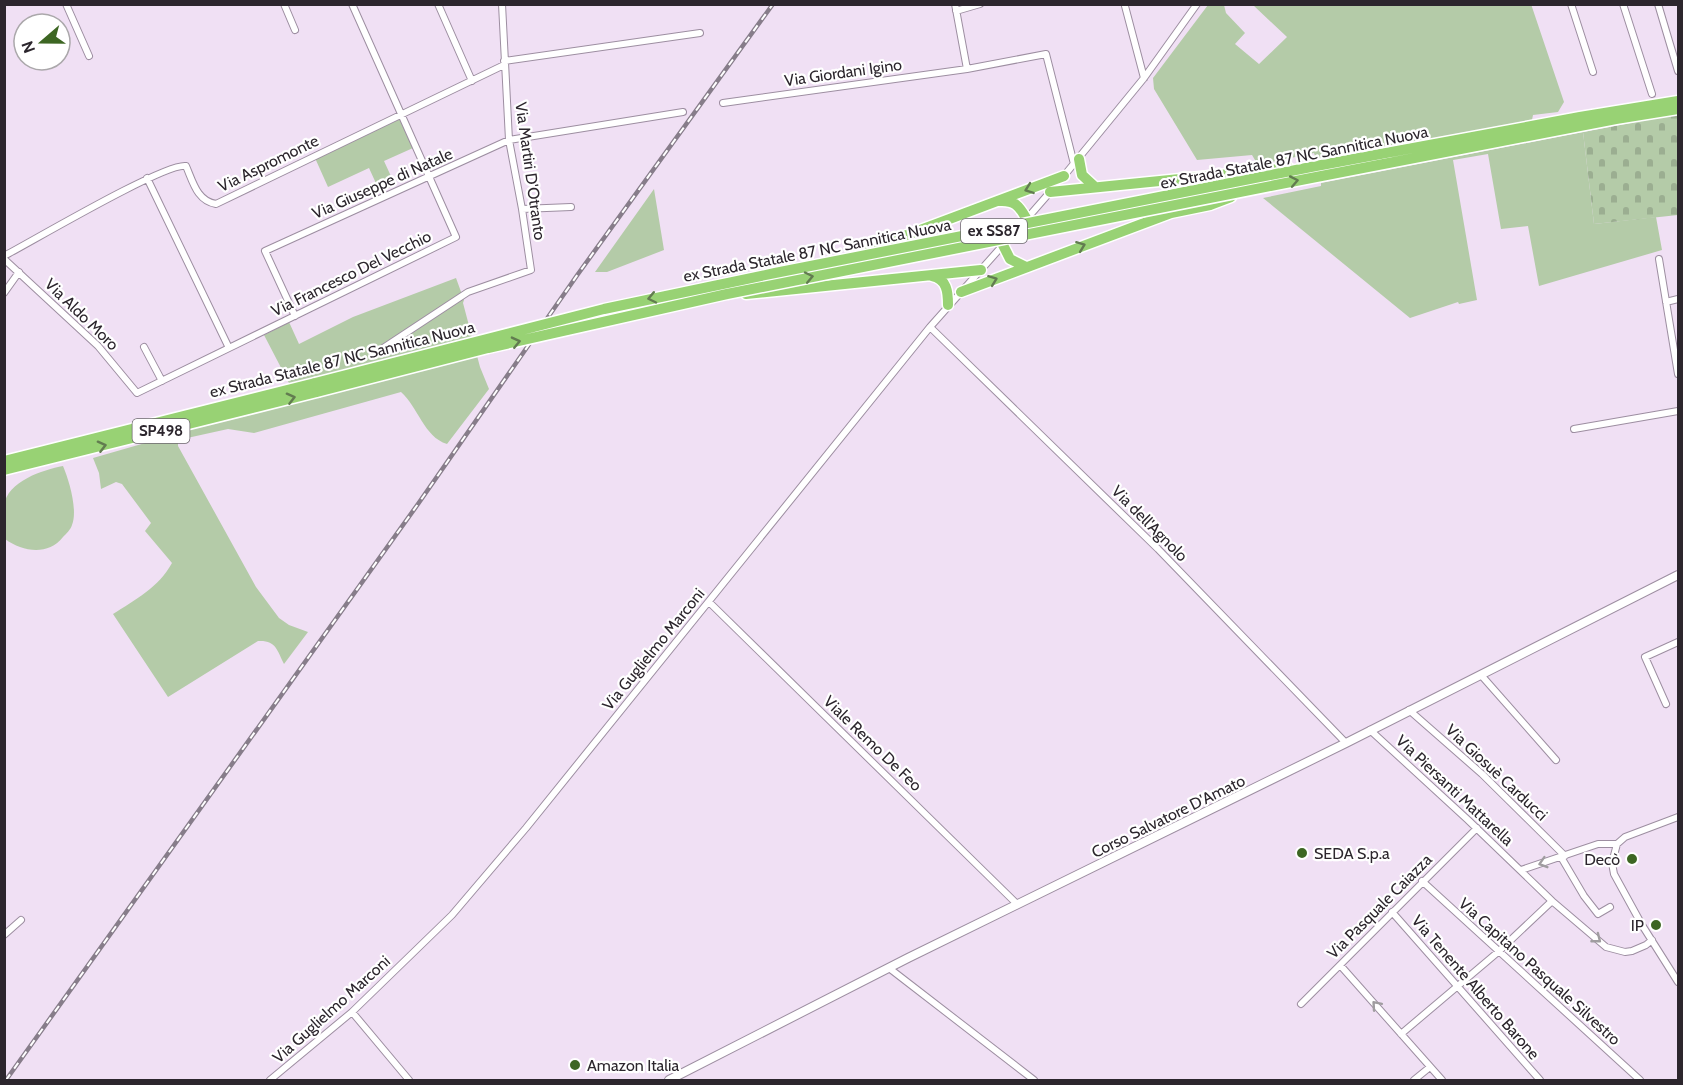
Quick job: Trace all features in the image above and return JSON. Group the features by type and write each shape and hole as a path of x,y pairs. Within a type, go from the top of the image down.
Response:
{"highway":[{"name":"ex Strada Statale 87 NC Sannitica Nuova","path":"4,470 603,309 1316,166 1678,101"},
{"name":"ex Strada Statale 87 NC Sannitica Nuova","path":"4,461 316,387 722,295 1254,189 1616,119 1678,110"},
{"path":"1077,162 1082,176 1095,187"},
{"path":"1050,192 1316,166"},
{"path":"855,258 882,244 1064,176"},
{"path":"961,292 1171,213 1210,205 1254,189"},
{"path":"995,201 1009,201 1017,204 1030,215"},
{"path":"1003,245 1010,259 1026,267"},
{"path":"722,295 765,293 981,270"},
{"path":"926,276 937,277 943,281 948,293 948,305"}],"street":[{"path":"66,4 89,56"},
{"path":"284,4 295,30"},
{"name":"Via Francesco Del Vecchio","path":"137,393 456,237 352,4"},
{"path":"438,4 472,81"},
{"name":"Via Martiri D'Otranto","path":"374,354 468,292 531,270 509,140 502,4"},
{"path":"967,69 956,8 980,4"},
{"name":"Via Guglielmo Marconi","path":"270,1080 352,1012 452,915 526,828 948,305 1077,162 1144,78 1197,4"},
{"path":"1571,4 1593,72"},
{"path":"1623,4 1652,94"},
{"path":"1658,4 1678,72"},
{"path":"1125,6 1144,78"},
{"path":"401,114 472,81 504,63 700,33"},
{"name":"Via Giordani Igino","path":"723,103 967,69 1046,54 1077,162"},
{"name":"Via Giuseppe di Natale","path":"295,316 265,250 509,140 683,112"},
{"name":"Via Aspromonte","path":"4,257 147,178 180,165 186,166 197,192 207,203 216,204 401,114"},
{"path":"147,178 229,348"},
{"path":"522,209 571,207"},
{"name":"Via Aldo Moro","path":"4,257 98,346 137,393"},
{"path":"1659,258 1678,371"},
{"path":"4,293 19,272"},
{"path":"1666,302 1678,298"},
{"name":"Via dell'Agnolo","path":"930,327 1158,549 1346,743"},
{"path":"144,347 162,381"},
{"path":"1574,429 1678,411"},
{"name":"Corso Salvatore D'Amato","path":"669,1080 1678,575"},
{"name":"Viale Remo De Feo","path":"709,602 1017,904"},
{"path":"1666,704 1645,657 1678,642"},
{"path":"1481,675 1556,760"},
{"name":"Via Giosuè Carducci","path":"1410,710 1482,774 1563,856 1584,896 1598,914 1610,907"},
{"name":"Via Piersanti Mattarella","path":"1370,730 1477,828 1552,902 1606,946 1625,952 1646,945 1652,940"},
{"path":"1678,818 1625,837 1617,844 1612,862 1614,874 1678,982"},
{"name":"Via Pasquale Caiazza","path":"1301,1004 1477,828"},
{"path":"1521,870 1598,844 1617,844"},
{"name":"Via Capitano Pasquale Silvestro","path":"1422,881 1640,1080"},
{"path":"1401,1034 1498,952 1552,902"},
{"name":"Via Tenente Alberto Barone","path":"1392,912 1540,1080"},
{"path":"4,935 21,920"},
{"path":"1340,965 1442,1080"},
{"path":"889,968 1034,1080"},
{"path":"352,1012 410,1080"},
{"path":"1414,1080 1430,1067"}],"green space":[{"path":"1531,4 1564,102 1558,112 1533,115 1532,120 1419,143 1418,140 1316,159 1314,153 1258,165 1252,155 1197,160 1154,89 1153,78 1208,5 1224,5 1226,13 1245,33 1235,44 1259,64 1287,37 1253,5"},
{"path":"1678,114 1678,215 1594,224 1583,132"},
{"path":"399,118 413,148 384,161 395,185 380,192 369,168 328,187 315,158"},
{"path":"1583,132 1594,224 1656,217 1662,250 1539,286 1528,226 1501,229 1488,154 1453,160 1477,300 1459,304 1458,302 1410,318 1263,198 1321,186 1321,183"},
{"path":"654,189 664,250 607,272 595,272"},
{"path":"456,278 464,300 480,367 489,389 447,444 432,435 401,392 254,433 228,429 178,440 178,446 256,587 279,618 289,625 308,632 284,664 272,644 258,641 168,697 113,614 153,586 167,572 172,563 145,531 151,523 122,484 116,482 101,489 99,473 93,458 152,441 161,436 296,403 289,383 264,335 289,322 299,344 353,317"},
{"path":"63,466 70,487 74,511 74,519 68,531 57,543 43,549 27,549 5,539 4,506 12,490 27,478"}],"railway":[{"path":"6,1080 418,504 578,274 773,4"}],"place":[{"name":"SEDA S.p.a","path":"1302,853"},
{"name":"Decò","path":"1632,859"},
{"name":"IP","path":"1656,925"},
{"name":"Amazon Italia","path":"575,1065"}]}
